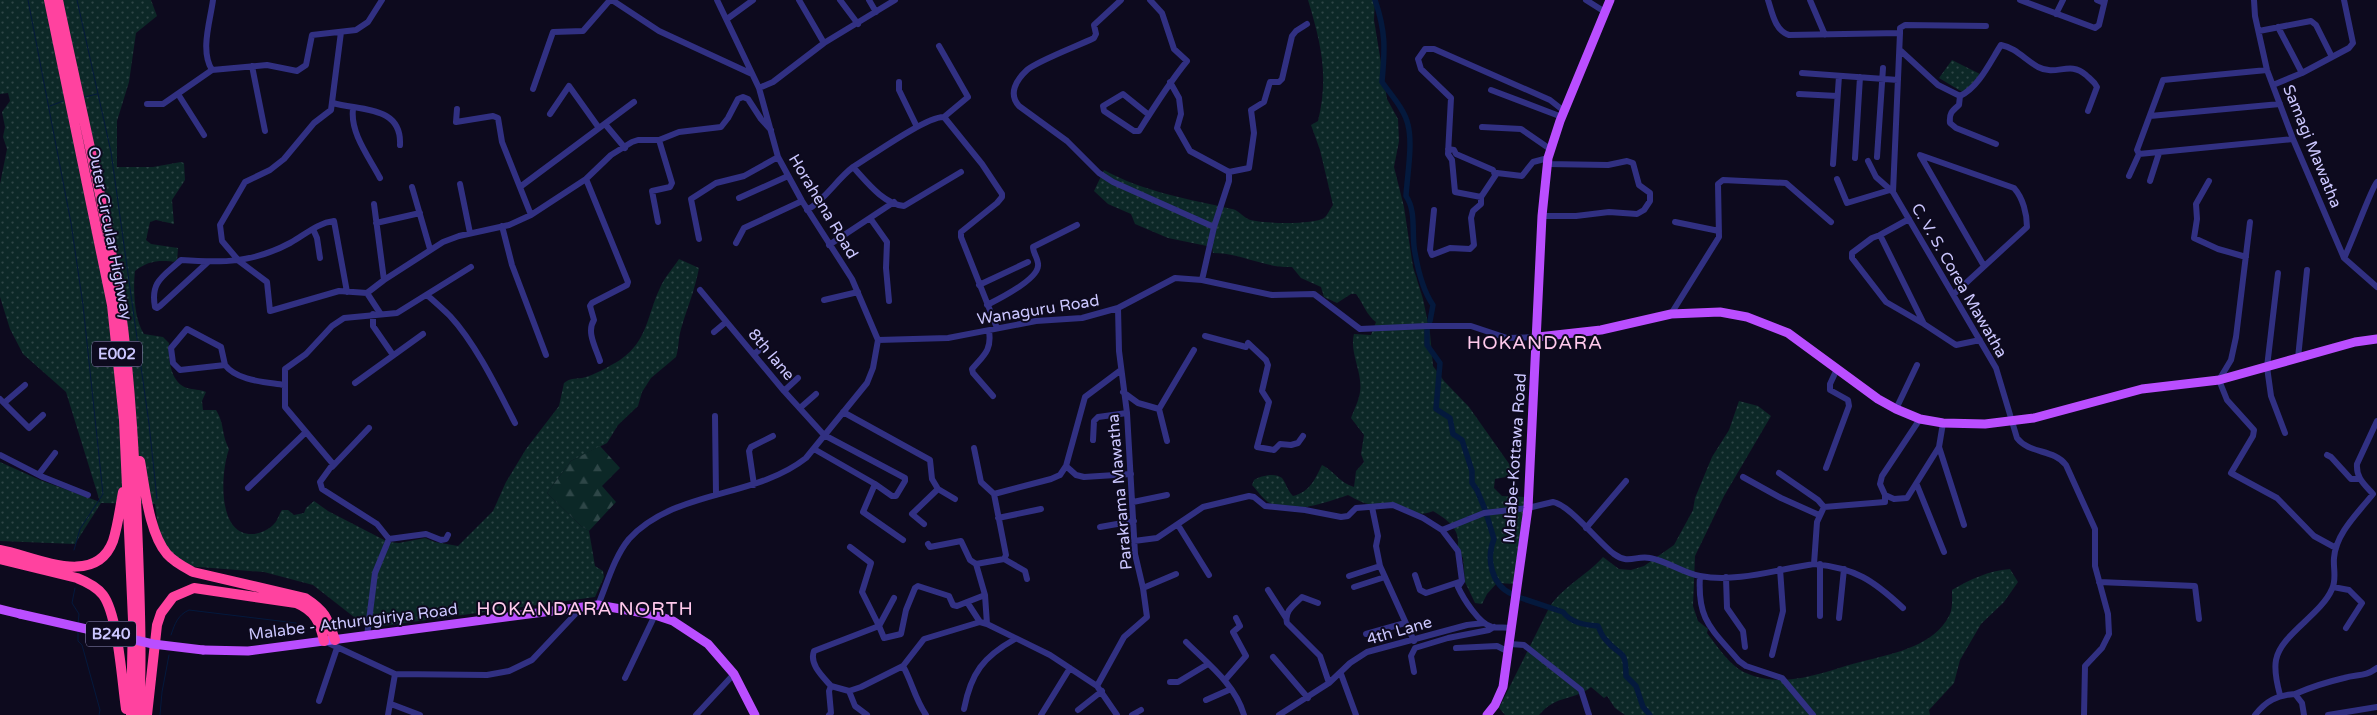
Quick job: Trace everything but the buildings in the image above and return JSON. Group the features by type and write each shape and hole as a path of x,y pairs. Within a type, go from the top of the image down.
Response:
{"highway":[{"name":"Outer Circular Highway","path":"48,0 112,305 123,411 133,620 131,715"},
{"name":"Outer Circular Highway","path":"58,0 106,223 120,304 136,484 140,618 139,715"},
{"path":"131,421 151,517 158,538 167,554 180,565 193,572 305,598 318,606 327,616 332,643"},
{"path":"0,550 70,567 84,567 98,561 112,541 126,475"},
{"path":"0,559 78,578 89,583 102,594 114,625 127,715"},
{"path":"147,715 157,626 166,604 186,590 204,589 296,603 305,607 319,620 332,643"}],"main road":[{"name":"Malabe-Kottawa Road","path":"1487,715 1504,687 1528,508 1538,337 1542,216 1548,157 1563,114 1610,0"},
{"path":"1538,337 1602,330 1671,314 1720,312 1747,317 1788,333 1896,410 1920,419 1943,423 1985,424 2034,418 2142,389 2220,380 2356,342 2377,339"},
{"name":"Malabe - Athurugiriya Road","path":"0,609 153,644 203,650 248,651 332,643 367,636 598,605 655,615 672,621 708,644 734,674 751,713"}],"street":[{"path":"212,70 207,62 206,51 213,0"},
{"path":"147,104 163,104 212,70 267,65 297,71 306,65 312,35 356,30 368,22 382,0"},
{"path":"533,89 553,32 583,31 611,0 659,31 752,74"},
{"name":"Horahena Road","path":"717,0 759,88 778,157 807,210 852,279 878,340"},
{"path":"727,19 752,0"},
{"path":"800,0 824,43"},
{"path":"840,0 858,24"},
{"path":"869,0 876,12"},
{"path":"759,88 773,82 824,43 895,0"},
{"path":"1121,0 1094,25 1096,34 1094,38 1028,69 1013,89 1014,100 1019,106 1066,141 1099,173 1114,182 1214,227"},
{"path":"1149,115 1123,94 1103,106 1104,111 1134,131 1139,131 1170,82 1187,61 1174,49 1162,12 1150,0"},
{"path":"1586,0 1605,12"},
{"path":"1768,0 1777,27 1782,33 1825,35 1900,33"},
{"path":"1810,0 1825,35"},
{"path":"2020,0 2095,28 2099,25 2104,1 2097,0"},
{"path":"2056,14 2063,0"},
{"name":"Samagi Mawatha","path":"2254,0 2267,70 2344,258 2377,287"},
{"path":"2273,85 2302,74 2349,48 2353,43 2344,0"},
{"path":"2259,31 2311,21 2316,25 2332,57"},
{"path":"1170,82 1179,98 1181,114 1177,128 1190,151 1229,172 1249,168 1254,133 1250,110 1264,102 1270,82 1279,82 1282,79 1292,36 1296,30 1307,24"},
{"path":"1837,180 1847,202 1891,191 1901,51 1900,28 1905,25 1986,26"},
{"path":"2278,27 2302,74"},
{"path":"341,32 331,110 310,128 284,159 270,170 245,182 220,225 222,241 239,261 267,282 270,311 339,291 367,293 443,242 470,233 502,226 531,215 586,179 612,155 638,140 659,140 679,132 721,127 738,99 743,97 748,99 760,119 771,130"},
{"path":"1960,96 1965,94 1981,76 2001,45 2011,47 2038,67 2046,70 2079,68 2096,87 2088,111"},
{"path":"807,210 819,203 844,174 917,127 939,117 944,117 968,97 938,46"},
{"path":"1481,197 1454,192 1452,160 1448,154 1451,98 1421,69 1418,59 1425,49 1434,49 1488,71 1550,100 1563,114"},
{"path":"1901,51 1938,85 1960,96"},
{"path":"252,66 266,131"},
{"path":"1878,157 1883,68"},
{"path":"2129,176 2139,154 2137,150 2161,85 2166,79 2267,70"},
{"path":"1802,73 1898,80"},
{"path":"1833,164 1839,76"},
{"path":"1855,158 1860,77"},
{"path":"899,82 899,90 917,127"},
{"path":"550,114 569,86 602,126 625,148"},
{"path":"1491,90 1563,114"},
{"path":"178,94 204,135"},
{"path":"1799,94 1837,96"},
{"path":"1960,96 1959,105 1951,111 1949,116 1950,123 1956,128 1996,144"},
{"path":"520,187 634,102"},
{"path":"333,103 353,109 384,114 392,119 401,132 400,145"},
{"path":"2150,116 2280,104"},
{"path":"353,109 352,120 354,129 380,178"},
{"path":"457,110 456,122 493,116 498,118 502,142 531,215"},
{"path":"944,117 982,164 1002,194 997,203 961,232 961,237 997,328"},
{"path":"1482,126 1521,129 1548,157"},
{"path":"2139,154 2294,139"},
{"path":"658,222 652,191 670,187 672,182 659,140"},
{"path":"1448,149 1454,150 1456,154 1492,170 1495,175"},
{"path":"2150,181 2159,152"},
{"path":"1954,294 2027,227 2020,195 2014,188 1920,155 1984,266"},
{"path":"700,239 691,199 716,184 744,176 778,157"},
{"path":"1434,210 1430,250 1432,254 1450,248 1470,249 1474,245 1471,218 1473,212 1480,204 1481,197 1495,175 1497,173 1522,176 1533,162 1548,157 1608,165 1627,161 1633,163 1639,185 1650,193 1650,201 1644,210 1637,214 1609,212 1576,216 1542,216"},
{"name":"C. V. S. Corea Mawatha","path":"1868,162 1876,177 1891,191 1909,219 1996,368 2017,438 2022,444 2060,458 2066,465 2095,529 2095,566 2108,614 2109,634 2102,648 2085,666 2084,715"},
{"path":"854,167 876,192 904,206 960,172"},
{"path":"1202,280 1214,227 1229,181 1229,172"},
{"path":"739,198 788,176"},
{"path":"586,179 628,282 627,285 592,303 590,306 594,320 590,325 591,334 600,361"},
{"path":"1671,314 1719,237 1718,184 1723,180 1786,184 1831,222"},
{"path":"2209,181 2196,204 2197,219 2194,238 2218,249 2246,257"},
{"path":"2344,258 2366,209 2374,185 2377,182"},
{"path":"460,184 470,233"},
{"path":"412,186 430,249"},
{"path":"736,243 744,228 802,201"},
{"path":"829,245 894,202"},
{"path":"374,204 384,280"},
{"path":"376,223 420,213"},
{"path":"870,218 888,242 886,268 889,301"},
{"path":"1909,219 1872,238 1852,253 1852,258 1886,302 1956,344 1980,340"},
{"path":"208,262 160,306 154,307 152,295 154,285 182,260 208,262 239,261 268,254 292,243 324,222 334,221 347,292"},
{"path":"1675,222 1719,231"},
{"path":"2250,222 2236,337 2231,360 2220,380 2227,400 2254,430 2253,436 2231,473 2277,498 2314,536 2336,548"},
{"path":"987,304 1006,296 1036,271 1038,263 1034,246 1077,224"},
{"path":"502,226 512,265 546,355"},
{"path":"313,229 317,238 320,258"},
{"path":"1880,235 1924,324"},
{"path":"980,285 1028,262"},
{"path":"332,467 333,464 285,407 285,369 318,342 332,326 344,318 397,312 471,267"},
{"path":"2298,358 2307,270"},
{"path":"2278,273 2267,367 2271,396 2285,433"},
{"name":"Wanaguru Road","path":"878,340 948,338 1036,321 1082,318 1118,308 1170,278 1202,280 1272,295 1314,294 1360,329 1471,326 1507,338 1538,337"},
{"name":"8th lane","path":"700,290 784,391 824,435"},
{"path":"824,300 858,292"},
{"path":"367,293 380,313"},
{"path":"427,295 451,317 466,338 490,376 515,423"},
{"name":"Parakrama Mawatha","path":"1099,688 1124,636 1147,617 1134,541 1127,412 1120,370 1118,308"},
{"path":"373,314 373,326 393,355"},
{"path":"714,332 726,322"},
{"path":"225,365 180,370 173,363 171,348 187,329 221,346 225,365 230,372 252,379 284,385"},
{"path":"989,331 991,343 989,349 972,369 973,373 993,396"},
{"path":"355,383 423,334"},
{"path":"1204,336 1247,345 1266,360 1268,365 1262,391 1269,402 1256,447 1274,450 1280,444 1291,445 1298,443 1303,436"},
{"path":"598,605 621,551 637,532 679,507 754,485 794,467 814,449 867,383 878,340"},
{"path":"754,354 762,348"},
{"path":"1167,441 1159,410 1194,350"},
{"path":"1896,410 1917,365"},
{"path":"1826,468 1850,406 1848,400 1830,390 1830,384 1837,369"},
{"path":"994,494 1060,475 1066,466 1085,397 1120,370"},
{"path":"784,391 798,378"},
{"path":"25,385 2,401 29,428 43,415"},
{"path":"1123,392 1138,403 1159,410"},
{"path":"800,408 816,394"},
{"path":"843,412 930,460 932,479 938,488 955,499"},
{"path":"1093,440 1094,421 1098,416 1127,412"},
{"path":"715,416 716,495"},
{"path":"1824,507 1880,504 1885,502 1885,495 1880,484 1882,476 1920,419"},
{"path":"2280,694 2276,680 2276,660 2283,645 2325,602 2333,587 2334,558 2341,535 2375,496 2359,479 2357,464 2377,421"},
{"path":"1885,495 1894,499 1907,498 1917,486 1939,447 1943,423"},
{"path":"369,428 320,482 322,489 377,524 389,539"},
{"path":"248,488 306,432"},
{"path":"814,449 875,484 892,496 896,496 905,481 904,478 824,435"},
{"path":"754,485 749,451 751,447 773,436"},
{"path":"1939,447 1964,525"},
{"path":"974,448 981,482 994,494 1006,555 1004,559"},
{"path":"38,474 55,453"},
{"path":"0,455 38,474 88,495"},
{"path":"2327,456 2331,457 2351,479 2359,479"},
{"path":"1066,466 1076,475 1084,477 1131,474"},
{"path":"1779,473 1818,500 1824,507"},
{"path":"1743,477 1781,498 1819,515"},
{"path":"1586,528 1626,481"},
{"path":"875,484 863,512 903,540"},
{"path":"1917,486 1944,552"},
{"path":"924,524 912,514 938,488"},
{"path":"1133,502 1167,495"},
{"path":"1134,541 1157,538 1203,507 1249,496 1254,497 1265,506 1306,510 1341,517 1348,516 1356,508 1393,505 1423,518 1442,530 1458,551 1462,581 1458,587 1463,600 1484,623 1494,627 1512,628"},
{"path":"1442,530 1484,513 1558,503 1614,554 1629,561 1649,557 1700,576 1726,577 1751,575 1817,564 1860,574 1881,587 1903,608"},
{"path":"1372,507 1378,536 1376,546 1380,566 1414,641"},
{"path":"1820,616 1817,564 1819,515 1824,507"},
{"path":"998,518 1041,508"},
{"path":"1100,527 1134,521"},
{"path":"1178,525 1209,575"},
{"path":"389,539 426,534 441,540 446,539 448,535"},
{"path":"367,636 375,573 389,539"},
{"path":"928,544 930,547 961,541 970,560 976,564 985,596 987,624"},
{"path":"850,547 872,563 862,592 884,638 901,634 906,610 915,588 918,586 949,596 953,605 957,606 985,596"},
{"path":"976,564 1004,559 1025,571 1027,579"},
{"path":"1349,576 1380,566"},
{"path":"1772,655 1783,611 1780,569"},
{"path":"1839,618 1844,569"},
{"path":"1143,588 1176,574"},
{"path":"1415,576 1420,590 1426,593 1462,581"},
{"path":"1700,576 1699,597 1701,610 1708,623 1739,661 1746,666 1782,678 1813,715"},
{"path":"1354,587 1385,577"},
{"path":"1726,577 1727,608 1743,631 1745,647"},
{"path":"2099,582 2195,586 2199,619"},
{"path":"2333,587 2349,590 2362,603 2346,628"},
{"path":"1268,590 1286,618 1287,623 1320,656 1328,683"},
{"path":"1286,618 1287,612 1302,597 1318,603"},
{"path":"894,598 879,626 814,651 812,656 815,665 830,686 849,691 902,666 924,639 980,622 1050,655 1070,668 1099,688 1117,715"},
{"path":"967,602 980,622"},
{"path":"319,701 332,643 395,674 486,675 509,671 532,660 581,608"},
{"path":"625,678 655,615"},
{"path":"1225,680 1246,656 1233,632 1240,626 1236,618"},
{"path":"1366,634 1405,623"},
{"name":"4th Lane","path":"1279,715 1308,698 1340,674 1350,663 1367,652 1382,646 1414,641 1467,625 1484,623"},
{"path":"1414,672 1411,656 1415,648 1448,638 1489,630 1494,627"},
{"path":"964,709 967,689 973,674 985,660 1015,639"},
{"path":"1186,642 1225,680 1244,715"},
{"path":"1456,648 1497,646 1510,648 1524,645 1581,690 1589,715"},
{"path":"1273,657 1308,698"},
{"path":"1170,682 1178,682 1208,664"},
{"path":"902,666 909,678 915,700 926,715"},
{"path":"1041,715 1070,668"},
{"path":"2255,715 2263,705 2280,694 2295,694 2316,685 2349,677 2368,675 2377,668"},
{"path":"388,715 395,674"},
{"path":"696,715 734,674"},
{"path":"1340,674 1356,715"},
{"path":"829,715 831,713 830,686"},
{"path":"1078,710 1099,688"},
{"path":"1206,700 1231,689"},
{"path":"849,691 855,706 867,715"},
{"path":"2295,694 2302,703 2304,715"},
{"path":"391,704 420,715"},
{"path":"2328,715 2377,707"},
{"path":"1132,715 1141,710"}],"green space":[{"path":"0,0 151,0 157,16 136,33 129,82 117,121 117,167 153,167 181,162 184,163 185,180 172,200 174,224 156,220 150,222 146,240 151,244 178,248 177,262 155,262 135,271 134,295 136,312 144,334 163,337 169,343 171,369 177,381 187,388 206,392 202,401 203,410 216,410 219,415 229,449 224,472 224,501 227,514 233,525 242,532 254,534 262,532 270,528 277,521 282,510 288,510 294,515 304,513 306,508 314,501 328,511 388,542 399,543 425,538 435,542 458,546 493,511 506,482 526,449 559,406 564,383 570,379 582,378 597,373 629,353 642,336 662,284 679,259 699,268 679,336 676,357 651,378 642,392 638,406 618,425 607,443 571,461 547,493 581,526 589,531 595,566 603,571 604,577 595,597 368,628 313,585 264,572 174,565 159,534 155,504 101,503 75,544 0,541 0,462 40,480 100,502 66,392 23,354 10,329 0,297 0,184 7,149 3,137 5,127 2,112 10,101 8,93 0,94"},
{"path":"1308,0 1375,0 1374,20 1387,99 1398,119 1399,141 1394,167 1404,207 1413,267 1423,299 1430,333 1433,366 1444,381 1469,407 1517,475 1495,479 1494,488 1502,496 1525,497 1515,584 1497,583 1487,594 1482,604 1475,603 1465,582 1463,558 1457,549 1456,531 1449,522 1433,511 1423,514 1395,504 1369,504 1348,495 1308,506 1287,508 1268,502 1252,485 1254,480 1268,475 1276,475 1282,478 1293,496 1308,488 1322,465 1344,482 1354,487 1356,471 1364,462 1361,454 1364,435 1351,418 1360,392 1360,377 1353,341 1354,334 1371,335 1376,322 1356,294 1351,294 1337,303 1324,297 1321,287 1301,278 1292,267 1282,267 1233,255 1213,253 1212,247 1168,238 1135,224 1131,214 1108,204 1094,191 1104,170 1119,178 1150,189 1234,210 1254,221 1298,223 1324,218 1333,205 1320,150 1311,125 1318,121 1323,89 1323,74 1320,45"},
{"path":"1952,60 1980,74 1964,93 1939,78"},
{"path":"1739,401 1758,406 1771,416 1724,496 1695,556 1693,606 1698,621 1708,629 1707,633 1715,644 1735,666 1746,673 1777,680 1808,677 1902,651 1924,641 1942,626 1949,616 1952,607 1952,590 1980,576 2010,569 2018,582 2004,602 1981,624 1960,660 1954,683 1929,710 1930,715 1625,715 1615,708 1607,696 1604,698 1591,687 1552,704 1539,715 1505,715 1499,708 1550,606 1562,592 1603,557 1619,569 1631,570 1644,566 1674,545 1693,510 1695,498 1712,457 1729,430"},
{"path":"600,446 620,468 602,486 616,502 589,531 581,526 547,493 571,461"}],"waterway":[{"path":"28,0 71,223 83,305 103,494 80,529 74,550"},
{"path":"77,0 111,152 149,424 157,499"},
{"path":"1375,0 1384,41 1382,82 1404,114 1409,133 1410,151 1406,196 1411,209 1414,246 1419,273 1426,293 1433,305 1430,321"},
{"path":"85,97 97,94"},
{"path":"50,106 63,101"},
{"path":"1427,329 1427,345 1440,363 1436,409 1450,418 1453,434 1462,440 1472,471 1472,483 1486,512"},
{"path":"1487,516 1494,539 1490,554 1492,570 1499,584 1512,594"},
{"path":"75,588 72,603 79,614 78,624"},
{"path":"1521,598 1563,612 1570,619 1579,623 1598,626 1605,639 1623,657 1626,676 1636,686 1643,707 1650,715"},
{"path":"171,635 177,620 189,610 296,623"},
{"path":"78,630 78,641 82,645 100,710 99,715"},
{"path":"160,715 169,655"}],"district":[{"name":"HOKANDARA","path":"1535,342"},
{"name":"HOKANDARA NORTH","path":"585,608"}]}
